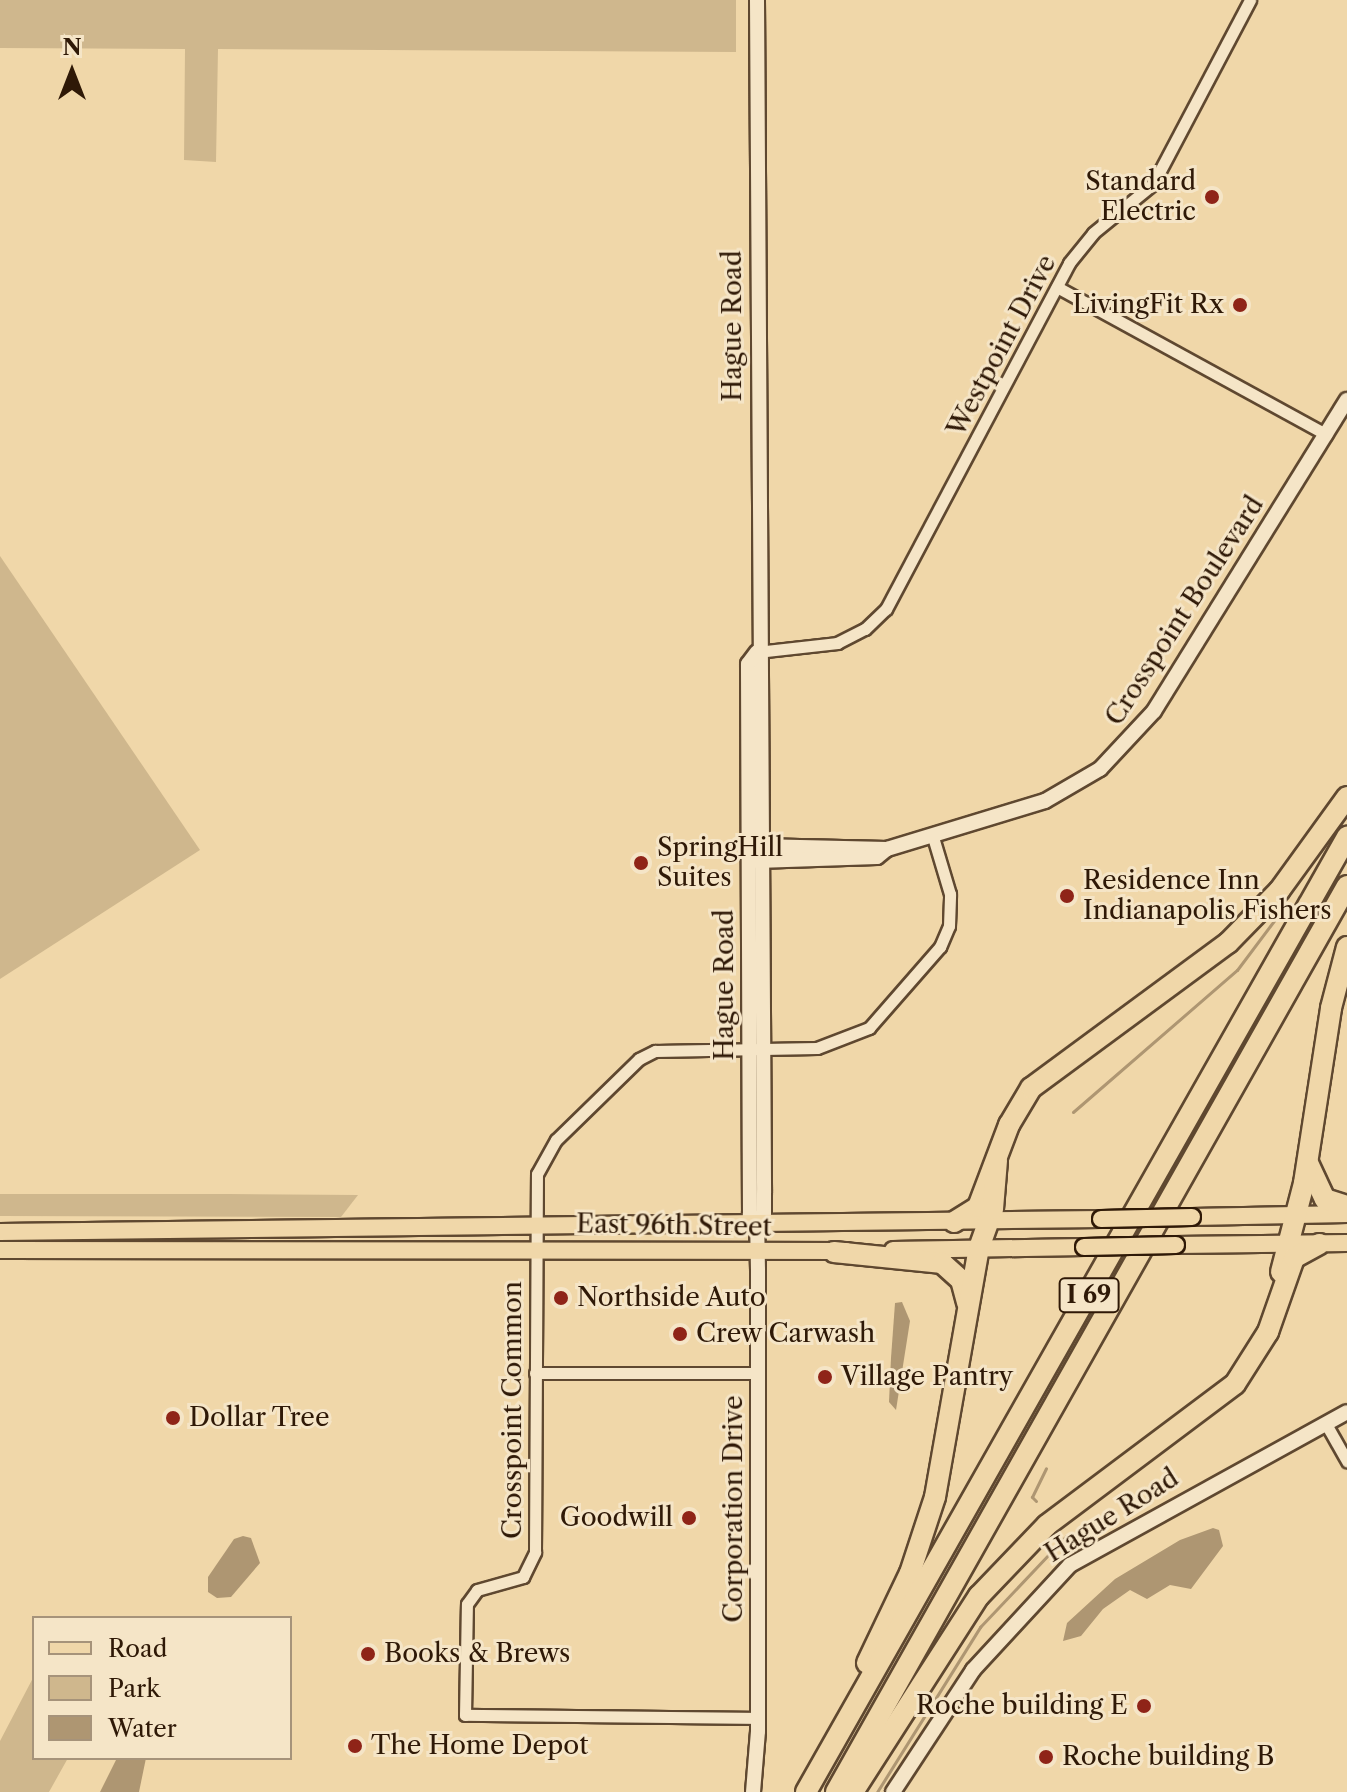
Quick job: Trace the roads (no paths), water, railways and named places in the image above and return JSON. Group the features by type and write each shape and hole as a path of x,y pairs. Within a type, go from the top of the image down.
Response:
{"highway":[{"path":"954,1222 978,1207 1009,1125 1031,1088 1228,943 1279,891 1347,797"},
{"name":"I 69","path":"806,1792 1347,837"},
{"name":"I 69","path":"836,1792 1347,886"},
{"path":"1282,1291 1287,1243 1307,1161 1331,1008 1347,947"},
{"path":"828,1753 931,1513 979,1248 989,1221 997,1160"},
{"path":"1307,1161 1325,1199 1347,1206"},
{"path":"853,1792 950,1638 994,1579 1066,1509 1235,1384 1259,1351 1294,1258 1319,1244"},
{"path":"834,1252 942,1263 964,1285 967,1311"}],"main road":[{"name":"East 96th Street","path":"0,1232 445,1230 535,1226 1347,1214"},
{"path":"387,1249 393,1240 445,1230"},
{"path":"118,1249 213,1242 221,1232"},
{"name":"East 96th Street","path":"0,1250 758,1249 834,1252 1347,1243"}],"street":[{"name":"Hague Road","path":"757,0 757,652 748,664 756,853 756,1048 750,1215 757,1223"},
{"name":"Westpoint Drive","path":"757,652 837,643 865,629 886,609 1080,246 1153,184 1250,0"},
{"path":"1057,287 1326,434"},
{"name":"Crosspoint Boulevard","path":"756,853 887,849 933,837 1058,796 1127,745 1154,711 1347,400"},
{"name":"Crosspoint Common","path":"758,1718 465,1715 467,1604 477,1590 523,1577 535,1552 534,1249 540,1162 639,1059 666,1048 824,1047 858,1035 940,947 951,909 933,837"},
{"name":"Corporation Drive","path":"753,1792 758,1718 757,1223"},
{"path":"535,1373 758,1373"},
{"name":"Hague Road","path":"893,1792 973,1670 1055,1578 1131,1528 1347,1412"},
{"path":"1326,1424 1347,1461"}],"water":[{"path":"902,1302 910,1321 896,1410 889,1402 891,1358 895,1303"},
{"path":"1213,1528 1219,1530 1223,1546 1191,1589 1170,1585 1147,1599 1130,1590 1103,1609 1081,1636 1063,1641 1067,1623 1115,1579 1180,1540"},
{"path":"243,1536 251,1538 260,1563 231,1597 217,1598 208,1592 208,1577 234,1539"},
{"path":"116,1760 146,1760 139,1792 100,1792"}],"waterway":[{"path":"1073,1112 1237,970 1282,910"},
{"path":"1036,1501 1032,1497 1046,1468"},
{"path":"877,1792 980,1627 1066,1536"}],"place":[{"name":"Standard Electric","path":"1212,197"},
{"name":"LivingFit Rx","path":"1240,305"},
{"name":"SpringHill Suites","path":"641,863"},
{"name":"Residence Inn Indianapolis Fishers","path":"1067,896"},
{"name":"Northside Auto","path":"561,1298"},
{"name":"Crew Carwash","path":"680,1334"},
{"name":"Village Pantry","path":"825,1377"},
{"name":"Dollar Tree","path":"173,1418"},
{"name":"Goodwill","path":"689,1518"},
{"name":"Books & Brews","path":"368,1654"},
{"name":"Roche building E","path":"1144,1706"},
{"name":"The Home Depot","path":"355,1746"},
{"name":"Roche building B","path":"1046,1757"}]}
